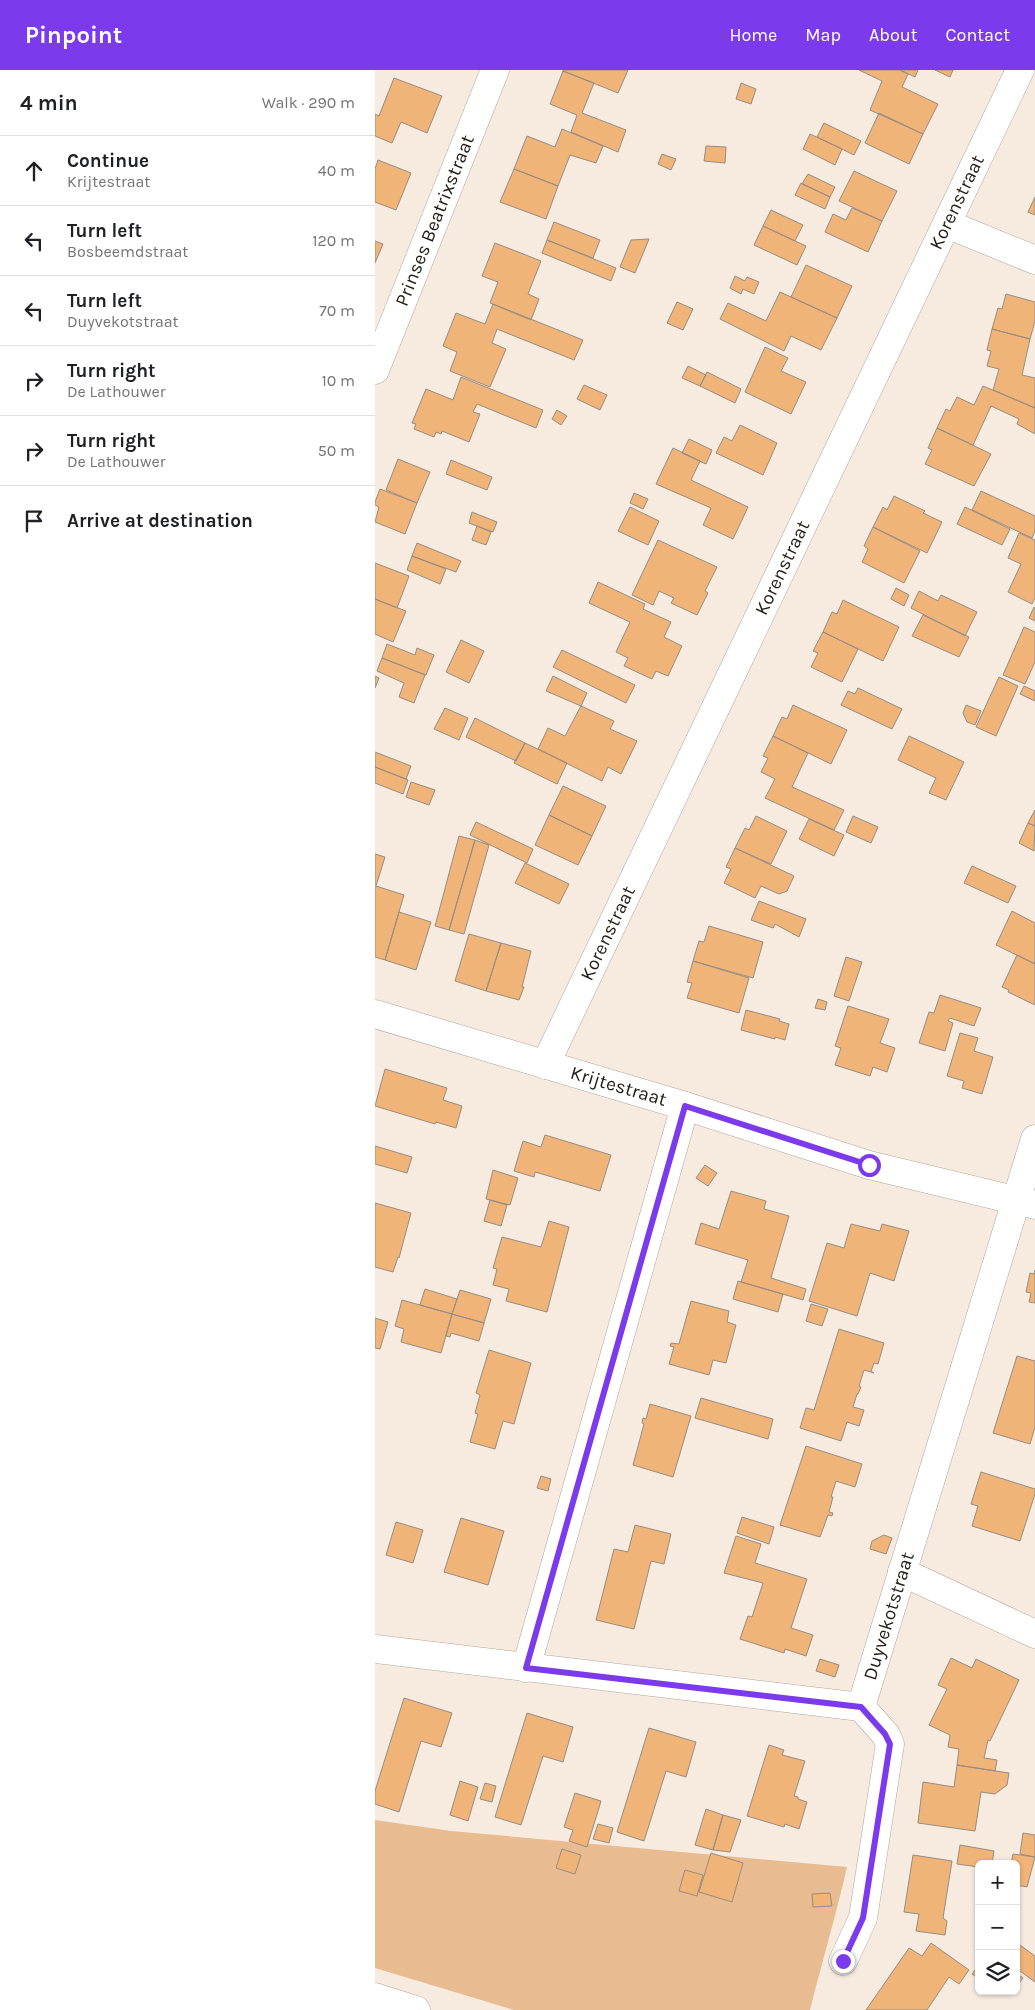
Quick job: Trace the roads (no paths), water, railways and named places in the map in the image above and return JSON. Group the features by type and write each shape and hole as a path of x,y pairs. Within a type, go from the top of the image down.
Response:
{"street":[{"name":"Prinses Beatrixstraat","path":"375,370 495,70"},
{"name":"Korenstraat","path":"545,1065 1020,70"},
{"path":"947,224 1035,260"},
{"name":"Krijtestraat","path":"375,1014 685,1106 869,1165 1025,1203"},
{"path":"526,1668 685,1106"},
{"name":"Duyvekotstraat","path":"861,1707 902,1572 1025,1203 1035,1139"},
{"path":"902,1572 1035,1634"},
{"path":"375,1649 861,1707 885,1734 890,1744 863,1918 843,1961"},
{"path":"375,1998 416,2010"}]}
